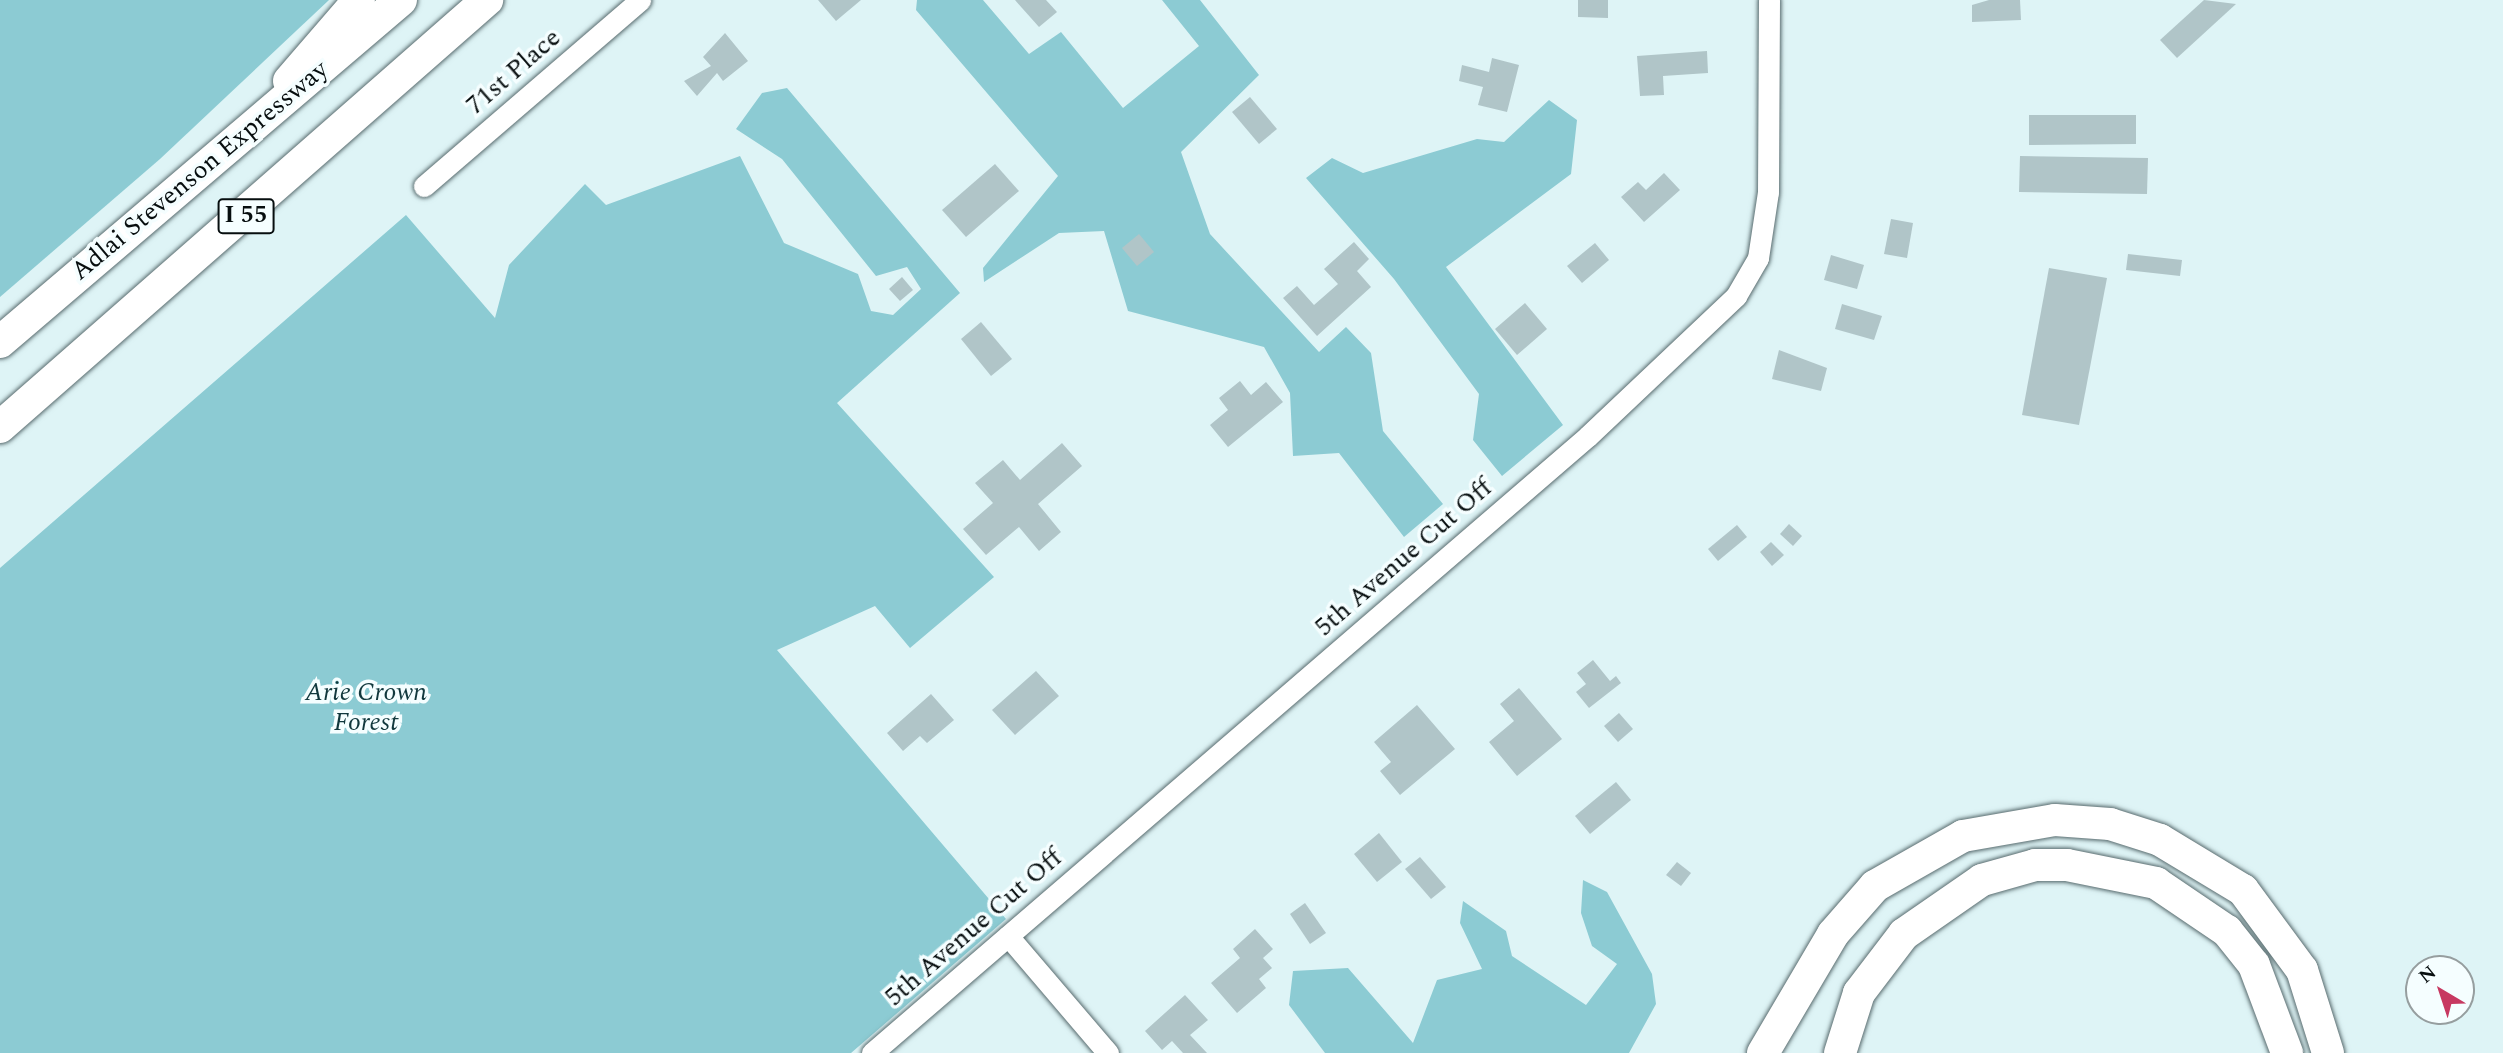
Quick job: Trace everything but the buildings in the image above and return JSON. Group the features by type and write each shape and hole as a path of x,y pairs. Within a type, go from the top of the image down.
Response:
{"highway":[{"path":"266,114 313,46 359,0"},
{"name":"Adlai Stevenson Expressway","path":"0,342 401,0"},
{"name":"I 55","path":"0,427 487,0"},
{"path":"1763,1053 1833,934 1875,886 1964,836 2055,820 2109,824 2160,840 2243,890 2302,971 2328,1053"},
{"path":"1840,1053 1859,993 1904,934 1982,880 2035,865 2111,870 2193,903 2227,931 2254,965 2287,1053"}],"street":[{"name":"71st Place","path":"424,186 640,0"},
{"name":"5th Avenue Cut Off","path":"872,1053 1588,436 1736,296 1758,258 1768,192 1769,0"},
{"path":"1008,936 1108,1053"}],"green space":[{"path":"0,0 329,0 160,159 0,297"},
{"path":"917,0 983,0 1029,54 1061,32 1123,108 1199,46 1162,0 1200,0 1259,75 1181,152 1210,234 1319,352 1346,327 1371,353 1383,431 1443,504 1404,537 1339,453 1293,456 1290,393 1264,347 1128,311 1104,231 1059,233 984,282 983,268 1058,176 916,10"},
{"name":"Arie Crown Forest","path":"787,88 960,293 837,403 994,577 910,648 875,606 777,650 1006,919 851,1053 0,1053 0,568 406,215 495,318 509,265 585,184 606,205 740,156 784,243 858,274 871,311 893,315 921,289 907,267 876,276 782,159 736,129 762,93"},
{"path":"1549,100 1577,120 1571,174 1446,267 1563,425 1502,476 1473,440 1479,394 1394,279 1306,178 1332,158 1363,173 1477,139 1504,142"},
{"path":"1583,880 1607,892 1652,974 1656,1004 1629,1053 1325,1053 1289,1005 1293,971 1348,968 1413,1043 1437,980 1482,969 1460,923 1463,901 1506,931 1512,956 1586,1005 1617,964 1592,946 1581,913"}]}
